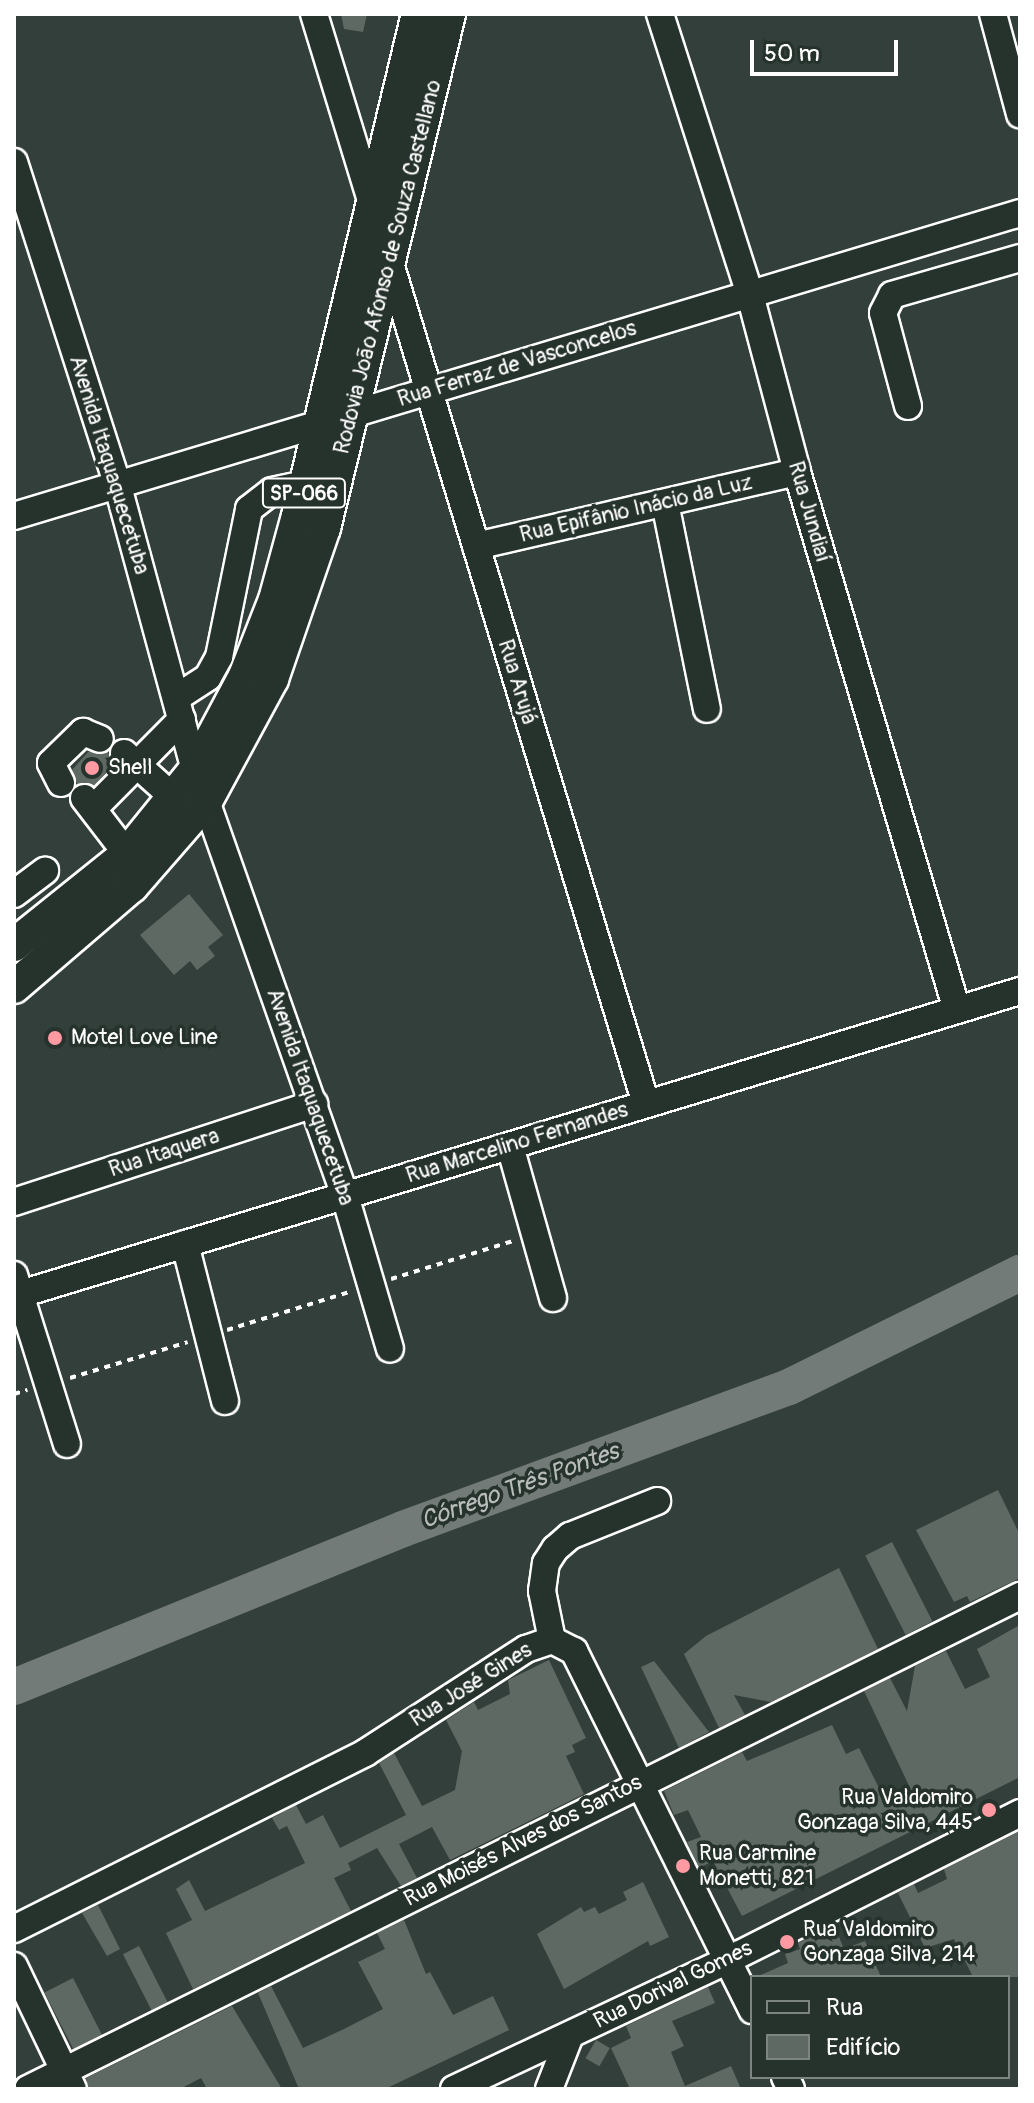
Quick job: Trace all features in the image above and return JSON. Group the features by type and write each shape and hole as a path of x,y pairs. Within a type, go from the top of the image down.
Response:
{"main road":[{"name":"Rodovia João Afonso de Souza Castellano","path":"14,945 127,854 195,770 245,676 275,600 306,484 418,14"},
{"name":"Rodovia João Afonso de Souza Castellano","path":"14,987 132,886 206,801 251,723 289,640 352,416 449,14"}],"street":[{"path":"314,14 371,201"},
{"name":"Rua Jundiaí","path":"660,14 749,291 797,472 957,1010"},
{"path":"993,14 1020,114"},
{"name":"Avenida Itaquaquecetuba","path":"14,162 117,483 195,770"},
{"name":"Rua Ferraz de Vasconcelos","path":"14,516 117,483 352,416 749,291 1020,213"},
{"path":"908,406 883,313 892,295 1020,258"},
{"name":"Rua Arujá","path":"389,260 646,1104"},
{"name":"Rua Epifânio Inácio da Luz","path":"476,546 797,472"},
{"path":"127,854 89,803 208,677 219,657 249,509 272,491 306,484"},
{"path":"665,503 707,709"},
{"path":"61,783 51,763 83,732 100,739"},
{"path":"132,758 173,797"},
{"name":"Avenida Itaquaquecetuba","path":"206,801 345,1196 390,1349"},
{"path":"14,894 45,871"},
{"name":"Rua Marcelino Fernandes","path":"16,1288 185,1244 1020,991"},
{"name":"Rua Itaquera","path":"14,1202 314,1104"},
{"path":"510,1146 553,1298"},
{"path":"185,1244 225,1401"},
{"path":"16,1288 50,1384 67,1444"},
{"path":"552,1640 542,1591 546,1563 555,1549 570,1536 657,1501"},
{"name":"Rua Moisés Alves dos Santos","path":"28,2089 68,2080 642,1781 1020,1596"},
{"name":"Rua José Gines","path":"14,1929 365,1753 526,1649 552,1640 574,1651 642,1781 750,2006"},
{"name":"Rua Dorival Gomes","path":"454,2089 728,1960 1020,1813"},
{"path":"14,1966 68,2080"},
{"path":"549,2089 570,2035"}],"path":[{"path":"14,1394 534,1234"}],"building":[{"path":"341,14 367,14 363,32 344,29"},
{"path":"88,752 108,752 113,765 94,786 77,784 72,770"},
{"path":"189,894 223,935 208,947 215,956 197,970 190,961 174,975 140,935"},
{"path":"998,1490 1020,1535 1020,1578 970,1602 967,1596 954,1602 916,1530"},
{"path":"892,1542 932,1621 906,1635 865,1556"},
{"path":"839,1568 878,1649 771,1702 734,1695 745,1715 719,1728 684,1654 706,1636"},
{"path":"1020,1625 1020,1777 742,1916 713,1861 699,1868 687,1842 701,1837 688,1810 674,1815 664,1791 742,1752 747,1761 832,1725 846,1754 859,1748 887,1804 912,1792 864,1691 890,1678 907,1711 915,1666 946,1651 965,1689 990,1677 977,1649"},
{"path":"549,1660 586,1738 572,1745 575,1752 566,1756 584,1794 450,1860 432,1827 399,1844 417,1878 401,1886 377,1848 348,1863 351,1870 334,1878 351,1911 193,1989 166,1933 192,1920 176,1889 189,1880 205,1911 305,1863 287,1826 279,1830 272,1818 296,1805 306,1824 323,1815 340,1848 406,1815 379,1763 394,1753 422,1806 455,1790 462,1751 446,1720 474,1702 478,1710 510,1694 508,1680"},
{"path":"654,1661 709,1732 679,1748 641,1667"},
{"path":"1020,1831 1020,1977 972,1975 954,1939 925,1948 898,1893 914,1884 918,1893 947,1879 944,1869"},
{"path":"643,1882 669,1937 650,1946 648,1941 564,1989 537,1934 581,1907 584,1912 595,1907 599,1914 627,1900 623,1892"},
{"path":"98,1905 120,1949 107,1956 82,1913"},
{"path":"404,1920 426,1974 430,1972 453,2015 493,1996 509,2030 385,2089 299,2089 258,1993 271,1986 303,2048 344,2029 383,2009 358,1962 385,1949 377,1933"},
{"path":"834,1925 844,1949 865,1941 880,1975 761,1975 788,1963 785,1954 800,1949 798,1943"},
{"path":"139,1946 168,2002 152,2010 123,1954"},
{"path":"73,1978 102,2035 74,2050 44,1993"},
{"path":"708,1987 715,2003 672,2021 684,2046 671,2052 685,2086 731,2066 741,2089 630,2089 611,2048 631,2038 626,2026"},
{"path":"232,2006 282,2089 207,2089 201,2078 180,2089 89,2089 86,2078"},
{"path":"596,2040 610,2048 599,2066 586,2058"}],"waterway":[{"name":"Córrego Três Pontes","path":"14,1687 403,1529 789,1387 1020,1273"}],"place":[{"name":"Shell","path":"92,768"},
{"name":"Motel Love Line","path":"55,1038"},
{"name":"Rua Valdomiro Gonzaga Silva, 445","path":"989,1810"},
{"name":"Rua Carmine Monetti, 821","path":"683,1866"},
{"name":"Rua Valdomiro Gonzaga Silva, 214","path":"787,1942"}]}
